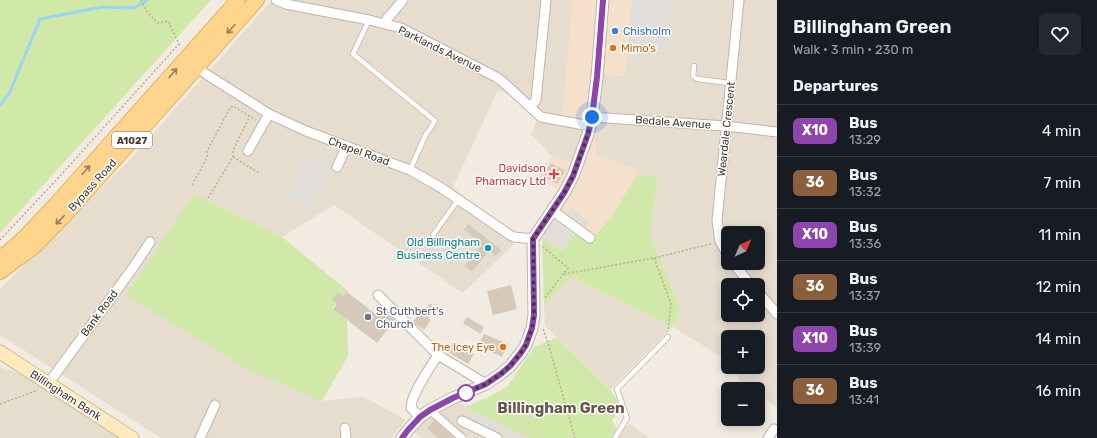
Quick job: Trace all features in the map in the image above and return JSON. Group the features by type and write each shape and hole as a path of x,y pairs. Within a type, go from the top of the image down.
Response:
{"main road":[{"name":"Bypass Road","path":"0,257 7,253 25,237 57,203 184,52 238,0"},
{"name":"Bypass Road","path":"0,272 35,246 67,213 257,0"},
{"name":"Billingham Bank","path":"0,352 132,438"}],"street":[{"name":"Parklands Avenue","path":"276,0 286,4 369,20 401,28 496,77 542,117 591,122"},
{"path":"386,24 387,19 403,0"},
{"path":"530,107 536,100 546,0"},
{"path":"402,438 420,417 430,410 486,384 502,373 510,366 526,345 532,328 534,315 533,239 553,211 573,176 591,122 597,77 603,0"},
{"name":"Weardale Crescent","path":"720,241 717,220 739,0"},
{"name":"Chapel Road","path":"184,52 197,68 269,114 306,131 410,170 510,235 514,237 533,239"},
{"path":"248,151 269,114"},
{"name":"Bedale Avenue","path":"591,122 726,126 777,132"},
{"path":"337,167 347,146"},
{"path":"553,211 590,238"},
{"name":"Bank Road","path":"48,384 150,242"},
{"path":"739,270 745,278"},
{"path":"378,294 438,355 486,384"},
{"path":"765,300 777,314"},
{"path":"420,417 412,408 411,404 414,394 438,355"},
{"path":"200,438 215,405"},
{"path":"430,410 462,438"},
{"path":"462,421 485,435 497,438"},
{"path":"345,428 346,438"},
{"path":"768,438 774,429"}],"lane":[{"path":"369,20 353,54 435,121 425,136 410,170"},
{"path":"694,66 693,76 697,79 730,83"},
{"path":"433,235 458,200"},
{"path":"615,438 627,418 617,389 668,337"}],"path":[{"path":"141,0 148,13 158,23 168,21 184,52"},
{"path":"0,240 179,44"},
{"path":"192,185 207,158 208,151 230,108 233,106 263,124"},
{"path":"208,198 233,157 233,150 250,116"},
{"path":"233,157 260,173"},
{"path":"533,239 568,268 544,300 533,307"},
{"path":"564,274 654,258 720,241"},
{"path":"654,258 671,304 668,337"},
{"path":"542,326 575,438"},
{"path":"0,404 43,388 48,384"}],"shaded area":[{"path":"272,0 573,0 562,122 586,127 574,164 552,156 531,134 541,109 498,90 453,187 514,244 463,293 334,205 282,237 194,194 322,401 364,397 406,420 391,438 161,438 0,335 0,289 129,161"},
{"path":"573,0 632,0 625,76 601,74 594,129 596,154 638,170 636,177 611,217 594,237 556,210 565,196 538,176 552,156 574,164 586,127 562,122"},
{"path":"632,0 672,0 669,51 627,49"},
{"path":"672,0 777,0 777,408 765,399 765,382 742,382 739,380 737,374 765,374 765,330 721,330 721,357 673,327 680,308 650,235 658,176 636,177 638,170 596,154 594,129 601,74 625,76 627,49 669,51"},
{"path":"307,159 334,164 337,167 308,209 285,193"},
{"path":"571,208 590,222 581,234 576,231 562,251 542,238 554,220 559,223"},
{"path":"571,277 673,327 610,390 545,326 544,305"},
{"path":"0,367 48,384 132,438 0,438"},
{"path":"457,397 465,407 531,438 422,438 410,428"},
{"path":"478,413 531,438 512,438 474,420"},
{"path":"630,424 650,438 611,438 617,430"}],"green space":[{"path":"0,0 211,0 0,233"},
{"path":"658,175 650,235 680,308 673,327 571,277 544,305 542,238 562,251 576,231 594,237 611,217 636,177"},
{"path":"194,194 282,237 348,291 332,308 347,320 348,356 322,401 251,371 126,295"},
{"name":"Billingham Green","path":"557,338 610,390 617,399 620,410 612,420 617,430 611,438 531,438 465,407 487,398 507,387 535,346"}],"building":[{"name":"Davidson Pharmacy Ltd","path":"551,163 565,171 557,184 543,176"},
{"name":"Old Billingham Business Centre","path":"468,224 501,250 496,256 489,251 472,272 465,266 479,247 475,244 477,240 464,230"},
{"path":"511,285 517,309 493,315 487,291"},
{"name":"St Cuthbert's Church","path":"338,292 343,296 347,292 377,315 382,309 395,320 377,343 333,309 337,304 332,300"},
{"path":"430,303 436,308 428,318 431,320 424,330 413,322 420,312 423,313"},
{"path":"467,317 484,327 480,334 463,323"},
{"path":"484,334 508,344 502,357 478,347"},
{"path":"453,341 474,354 468,364 447,351"},
{"path":"434,420 454,438 438,438 427,428"}],"waterway":[{"path":"0,105 9,94 40,19 102,7 134,8 147,0"}],"bus line":[{"name":"X10","path":"402,438 420,417 430,410 486,384 502,373 510,366 526,345 532,328 534,315 533,239 553,211 573,176 588,134 592,117 597,77 603,0"}],"place":[{"name":"Chisholm","path":"615,31"},
{"name":"Mimo's","path":"613,48"},
{"name":"Davidson Pharmacy Ltd","path":"554,174"},
{"name":"Old Billingham Business Centre","path":"488,248"},
{"name":"St Cuthbert's Church","path":"368,317"},
{"name":"The Icey Eye","path":"503,347"}],"district":[{"name":"Billingham Green","path":"561,408"}],"route":[{"path":"466,393 486,384 502,373 510,366 526,345 532,328 534,315 533,239 553,211 573,176 581,156 592,117"}]}
